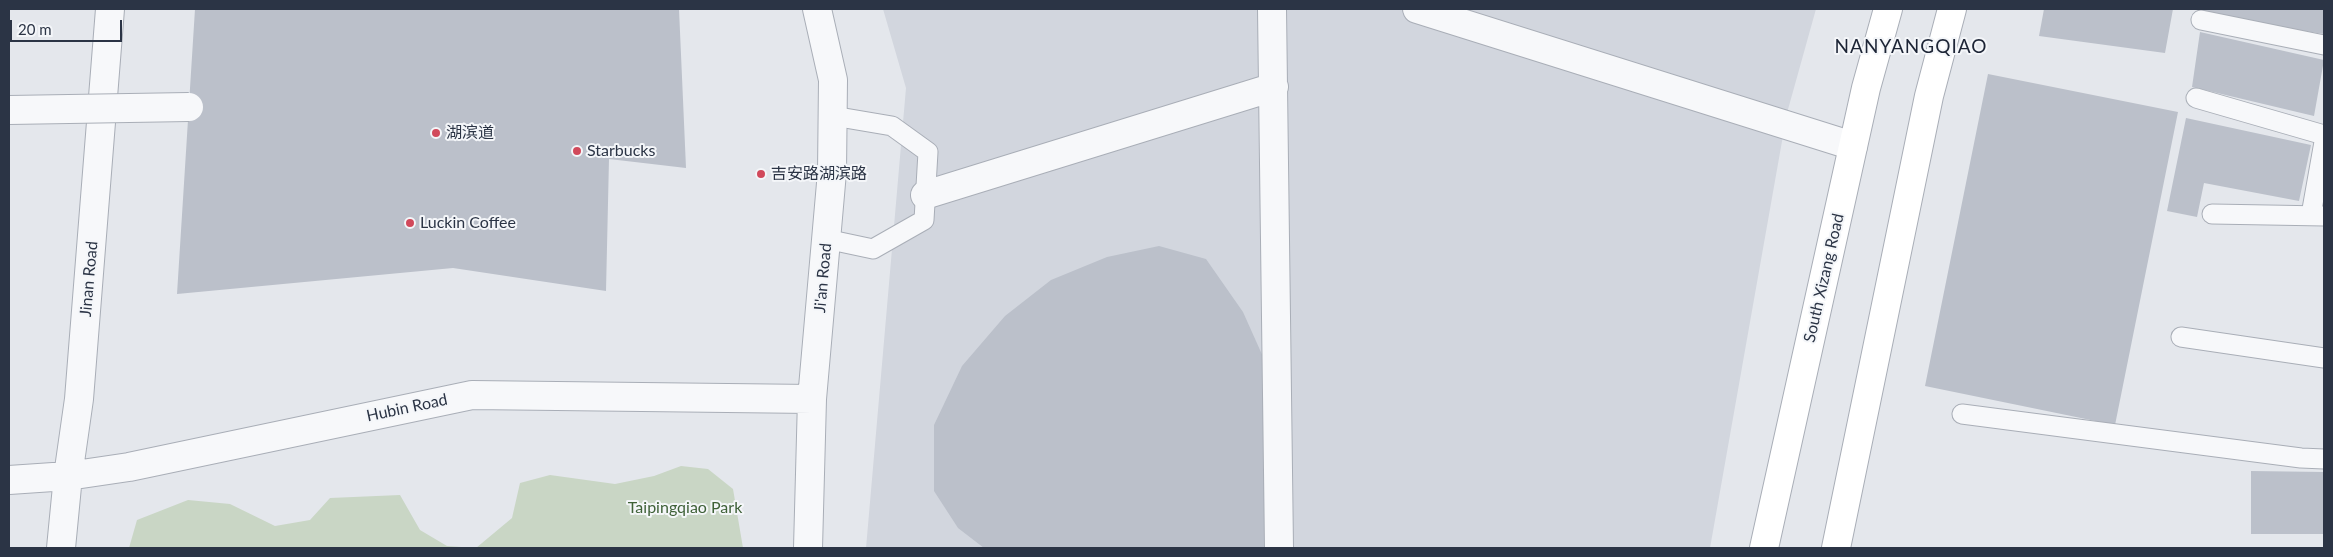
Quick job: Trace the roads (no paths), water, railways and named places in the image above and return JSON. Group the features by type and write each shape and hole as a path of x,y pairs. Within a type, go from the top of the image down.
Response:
{"main road":[{"name":"South Xizang Road","path":"1764,548 1866,88 1888,9"},
{"path":"1836,548 1929,96 1952,9"}],"street":[{"name":"Jinan Road","path":"61,548 68,476 79,399 110,9"},
{"name":"Ji'an Road","path":"808,548 812,400 832,172 834,80 817,9"},
{"path":"1272,9 1279,548"},
{"path":"1417,9 1853,146"},
{"path":"925,195 1274,87"},
{"path":"9,110 189,107"},
{"name":"Hubin Road","path":"9,480 68,476 130,467 472,395 812,400"}],"lane":[{"path":"2201,20 2324,45"},
{"path":"2196,98 2324,135"},
{"path":"826,239 873,250 924,220 928,152 892,126 833,116"},
{"path":"2212,214 2318,216 2324,142"},
{"path":"2181,337 2324,358"},
{"path":"1962,414 2301,458 2324,458"}],"place":[{"name":"湖滨道","path":"436,133"},
{"name":"Starbucks","path":"577,151"},
{"name":"吉安路湖滨路","path":"761,174"},
{"name":"Luckin Coffee","path":"410,223"}],"district":[{"name":"NANYANGQIAO","path":"1911,47"}],"park label":[{"name":"Taipingqiao Park","path":"685,508"}]}
